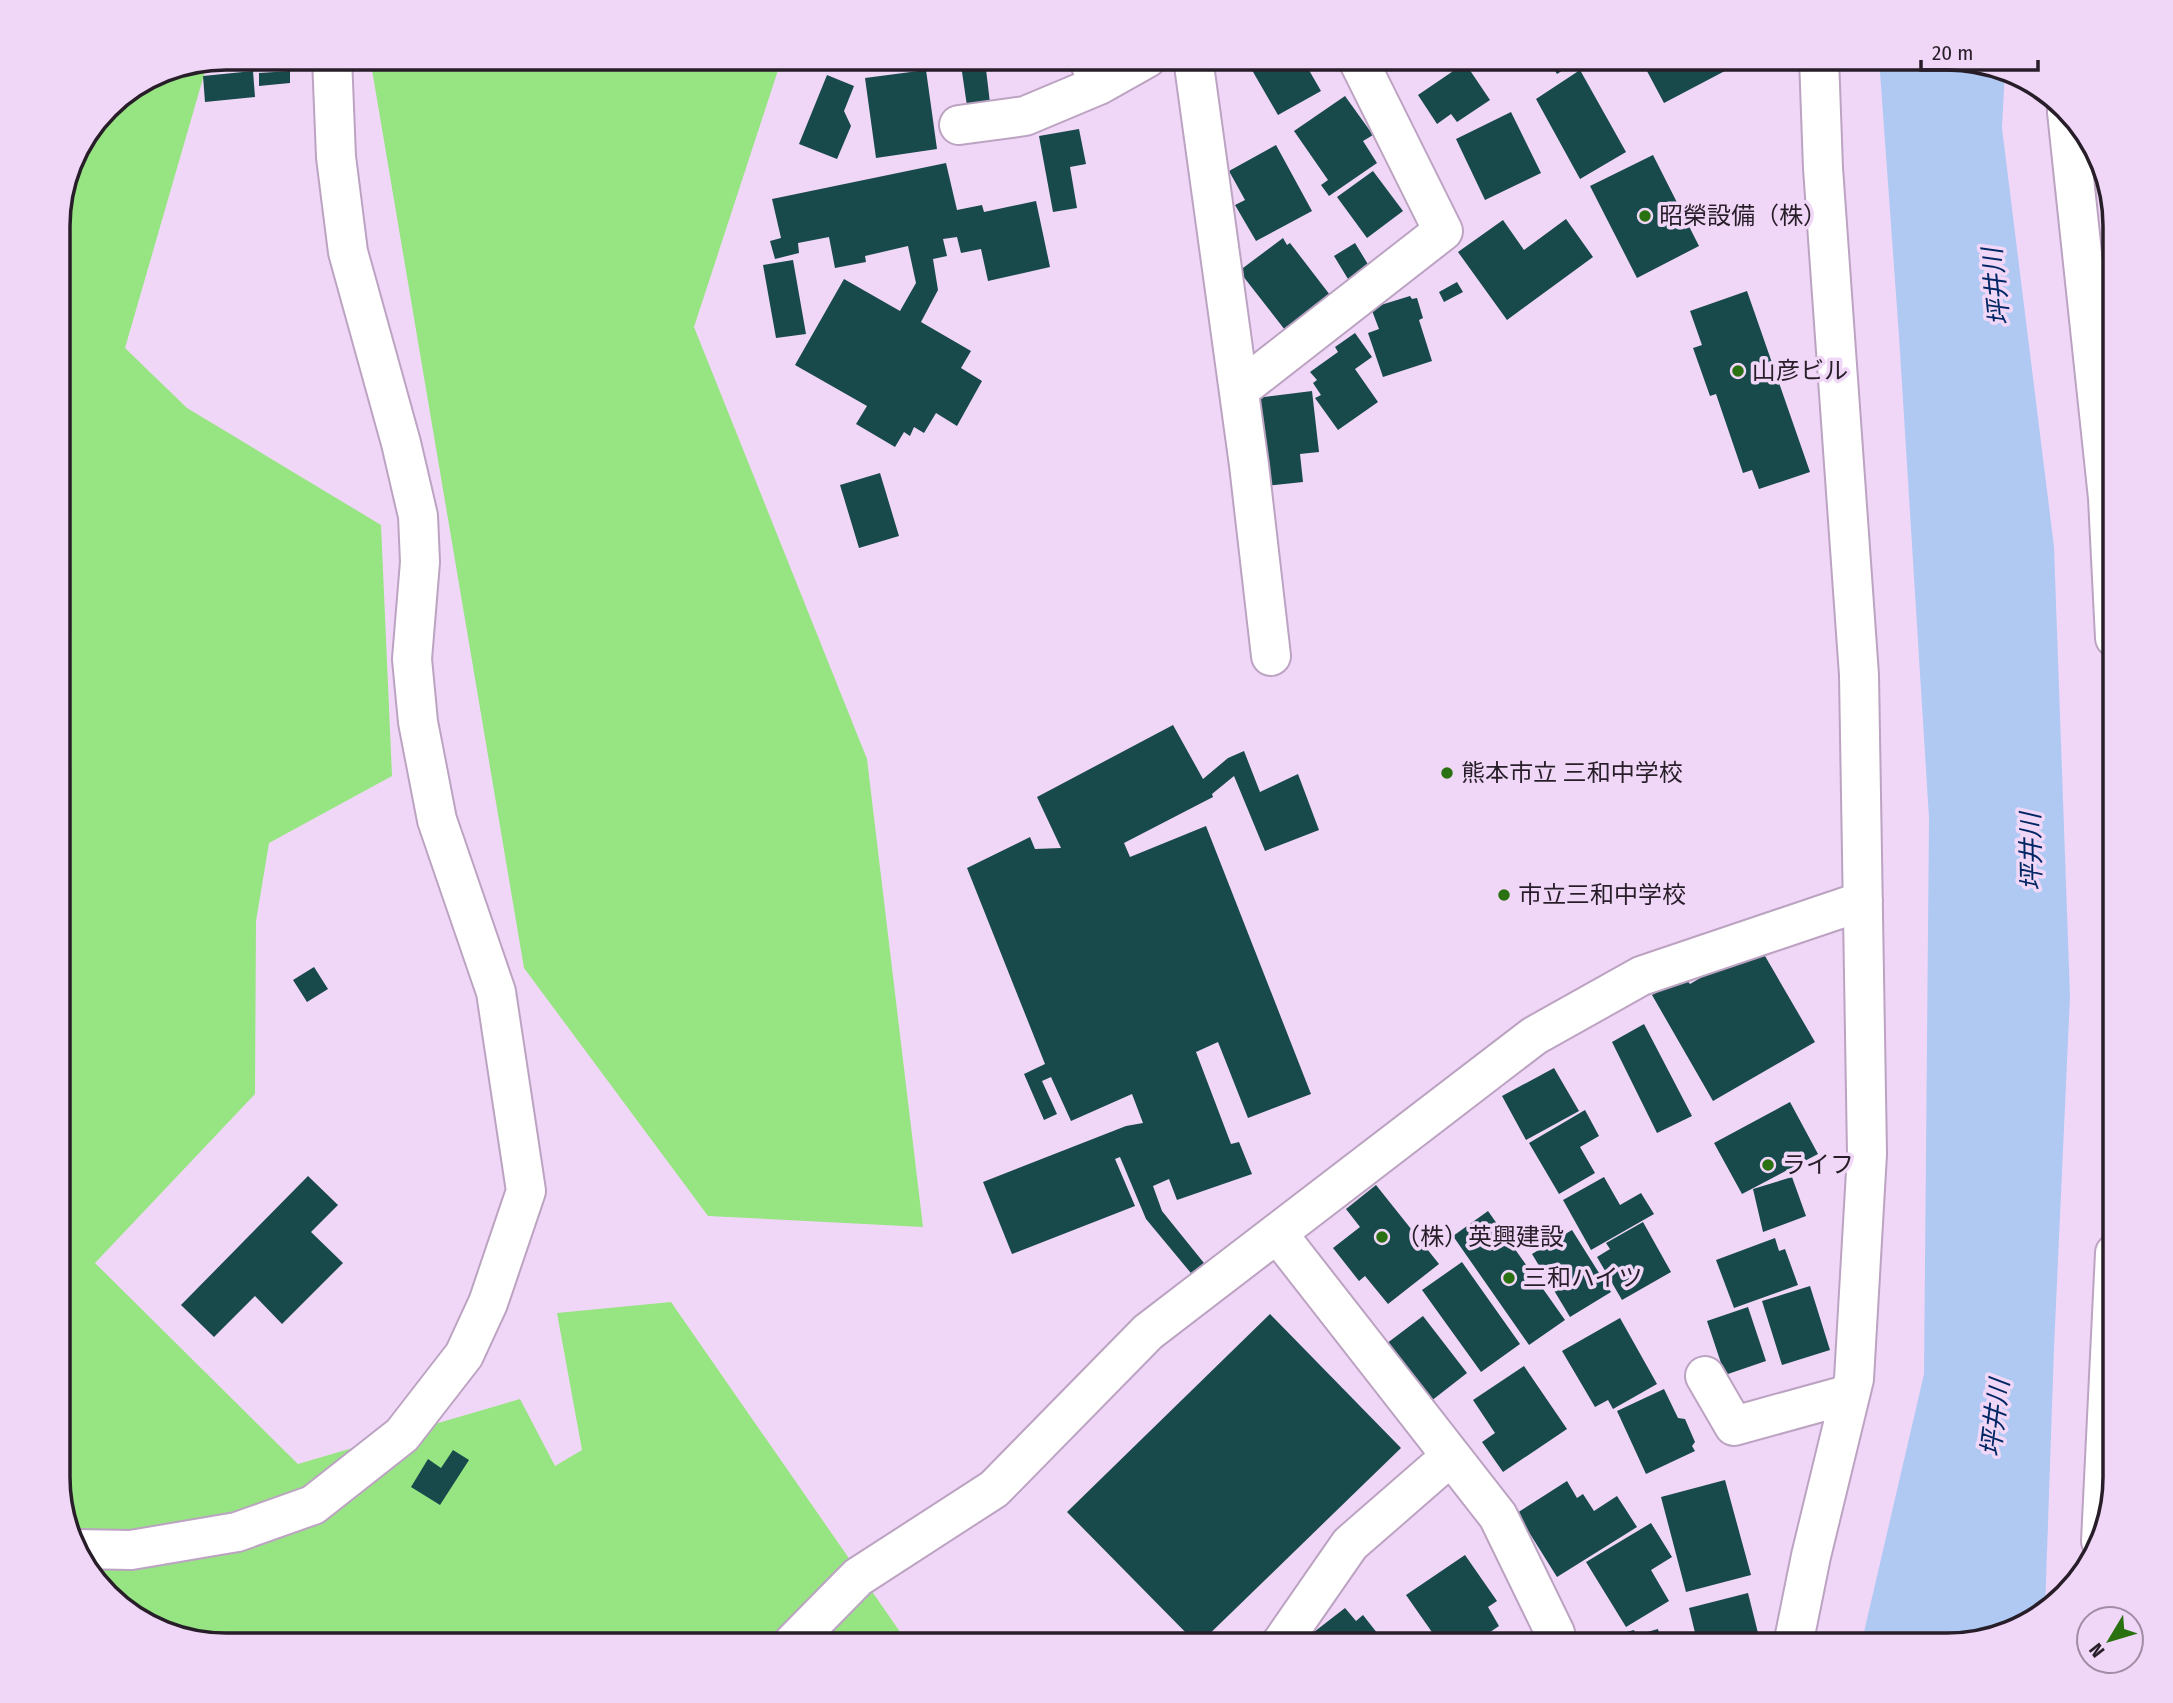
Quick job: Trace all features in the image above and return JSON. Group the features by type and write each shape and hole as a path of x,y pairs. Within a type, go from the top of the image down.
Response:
{"street":[{"path":"88,1549 131,1550 237,1532 313,1504 402,1435 464,1355 488,1303 526,1191 496,992 437,820 418,722 412,659 420,562 418,516 401,443 348,252 336,157 332,70"},
{"path":"1195,70 1239,390 1271,656"},
{"path":"1239,390 1443,231 1363,70"},
{"path":"1796,1633 1811,1556 1854,1379 1867,1154 1859,675 1823,168 1819,70"},
{"path":"959,125 1024,116 1094,71"},
{"path":"2069,129 2103,379"},
{"path":"803,1633 858,1577 994,1489 1148,1332 1534,1036 1641,976 1863,901"},
{"path":"1278,1233 1498,1516 1555,1633"},
{"path":"1705,1376 1734,1426 1850,1394"},
{"path":"1288,1633 1350,1544 1451,1456"}],"green space":[{"path":"372,70 778,70 694,327 867,759 923,1227 708,1216 524,968"},
{"path":"205,72 125,348 187,408 381,525 392,776 269,843 256,921 255,1094 95,1263 298,1464 520,1399 555,1466 582,1450 557,1313 671,1302 901,1633 206,1632 176,1625 131,1601 96,1564 82,1537 75,1517 70,1487 70,216 78,176 96,139 131,102 166,82"}],"water":[{"name":"坪井川","path":"1880,70 1967,71 1997,78 2004,81 2002,128 2054,547 2070,996 2045,1598 2025,1612 1997,1625 1967,1632 1947,1633 1864,1633 1924,1374 1929,818"}],"building":[{"path":"926,70 937,149 876,158 865,78"},
{"path":"962,70 986,70 990,103 967,106"},
{"path":"1252,70 1309,70 1321,91 1278,115"},
{"path":"1455,70 1470,70 1490,100 1457,122 1451,114 1437,124 1418,95"},
{"path":"1580,70 1626,152 1580,179 1536,99"},
{"path":"1646,70 1727,70 1664,103"},
{"path":"253,71 255,97 205,102 203,76"},
{"path":"290,71 290,83 259,86 259,73"},
{"path":"827,75 854,86 844,111 851,126 837,159 799,144"},
{"path":"1345,96 1373,135 1363,141 1377,163 1329,196 1321,185 1328,180 1294,131"},
{"path":"1511,112 1541,173 1485,200 1456,139"},
{"path":"1079,129 1086,164 1070,167 1077,208 1053,212 1039,136"},
{"path":"1276,145 1312,211 1256,241 1235,205 1245,200 1229,171"},
{"name":"昭榮設備（株）","path":"1653,155 1699,246 1637,278 1590,186"},
{"path":"946,163 957,210 982,205 984,212 1036,201 1050,267 988,281 981,249 961,253 957,237 943,239 947,256 933,259 938,290 921,322 971,351 961,368 982,381 957,426 936,413 924,433 914,427 910,436 904,432 895,447 856,424 867,406 795,365 844,279 900,311 916,283 908,246 865,256 866,262 835,268 829,237 798,243 799,253 775,259 770,241 781,238 772,199"},
{"path":"1373,171 1403,211 1367,238 1337,197"},
{"path":"1566,219 1593,257 1507,320 1458,252 1503,220 1524,250"},
{"path":"1283,238 1287,245 1290,243 1330,295 1303,326 1297,320 1285,330 1239,271"},
{"path":"1355,243 1369,266 1348,279 1334,256"},
{"path":"793,260 806,334 776,338 763,265"},
{"path":"1457,282 1463,292 1444,302 1439,292"},
{"name":"山彦ビル","path":"1747,291 1810,472 1759,489 1752,470 1743,473 1716,394 1710,396 1693,348 1702,345 1690,311"},
{"path":"1410,296 1412,299 1417,298 1423,318 1419,320 1432,361 1383,377 1368,333 1379,329 1371,308"},
{"path":"1355,333 1372,357 1355,369 1378,402 1338,430 1315,398 1321,395 1313,383 1317,380 1310,372 1338,352 1335,347"},
{"path":"1312,391 1319,452 1300,454 1303,482 1266,486 1256,398"},
{"path":"880,473 899,536 859,548 840,485"},
{"path":"1173,725 1203,779 1228,758 1244,751 1260,792 1298,774 1319,830 1265,851 1234,776 1212,794 1213,797 1124,843 1130,857 1206,826 1311,1094 1248,1118 1218,1042 1196,1052 1231,1144 1239,1142 1252,1174 1177,1200 1169,1179 1153,1186 1162,1211 1208,1268 1195,1278 1146,1219 1120,1157 1115,1159 1135,1206 1012,1254 983,1182 1126,1126 1143,1123 1132,1094 1071,1121 1051,1077 1042,1081 1057,1114 1044,1120 1024,1074 1045,1064 967,868 1030,837 1035,849 1061,848 1037,797"},
{"path":"1758,944 1815,1042 1713,1101 1652,995 1684,977 1690,984"},
{"path":"314,967 328,989 307,1002 293,980"},
{"path":"1644,1024 1692,1116 1657,1133 1612,1042"},
{"path":"1554,1068 1579,1111 1526,1140 1502,1096"},
{"path":"1790,1102 1818,1154 1742,1194 1714,1143"},
{"path":"1585,1110 1599,1136 1580,1147 1595,1173 1559,1194 1529,1143"},
{"path":"308,1176 338,1205 311,1232 343,1263 282,1324 255,1296 214,1337 181,1305"},
{"path":"1604,1177 1620,1205 1641,1193 1654,1214 1591,1250 1563,1200"},
{"path":"1792,1177 1806,1216 1763,1232 1753,1189"},
{"name":"（株）英興建設","path":"1376,1185 1439,1264 1388,1304 1365,1276 1359,1281 1333,1248 1360,1227 1346,1209"},
{"name":"三和ハイツ","path":"1488,1211 1565,1320 1529,1345 1453,1236"},
{"path":"1643,1222 1671,1272 1622,1300 1597,1257 1610,1249 1606,1243"},
{"path":"1572,1230 1611,1292 1570,1317 1532,1254"},
{"path":"1775,1238 1779,1251 1785,1249 1798,1285 1734,1308 1716,1260"},
{"path":"1462,1262 1520,1344 1481,1372 1422,1290"},
{"path":"1810,1286 1830,1350 1782,1365 1762,1301"},
{"path":"1748,1307 1766,1361 1725,1375 1707,1321"},
{"path":"1270,1314 1401,1448 1210,1633 1186,1633 1067,1512"},
{"path":"1423,1316 1467,1373 1426,1405 1382,1347"},
{"path":"1620,1318 1657,1384 1613,1409 1608,1400 1595,1407 1562,1351"},
{"path":"1524,1366 1567,1429 1503,1472 1482,1442 1495,1433 1473,1400"},
{"path":"1664,1389 1678,1418 1685,1419 1695,1442 1692,1446 1695,1451 1646,1474 1617,1411"},
{"path":"453,1450 469,1460 440,1505 411,1487 428,1459 441,1468"},
{"path":"1725,1480 1751,1575 1686,1592 1661,1497"},
{"path":"1567,1481 1577,1498 1583,1494 1594,1511 1617,1496 1637,1527 1557,1577 1517,1513"},
{"path":"1651,1523 1672,1557 1651,1570 1669,1601 1626,1627 1586,1562"},
{"path":"1465,1555 1497,1601 1488,1607 1499,1626 1489,1633 1433,1633 1406,1595"},
{"path":"1748,1593 1758,1633 1695,1633 1689,1608"},
{"path":"1345,1608 1356,1621 1363,1615 1377,1633 1315,1633"},
{"path":"1658,1629 1659,1633 1643,1633"}],"place":[{"name":"昭榮設備（株）","path":"1645,216"},
{"name":"山彦ビル","path":"1738,371"},
{"name":"熊本市立 三和中学校","path":"1447,773"},
{"name":"市立三和中学校","path":"1504,895"},
{"name":"ライフ","path":"1768,1165"},
{"name":"（株）英興建設","path":"1382,1237"},
{"name":"三和ハイツ","path":"1509,1278"}]}
